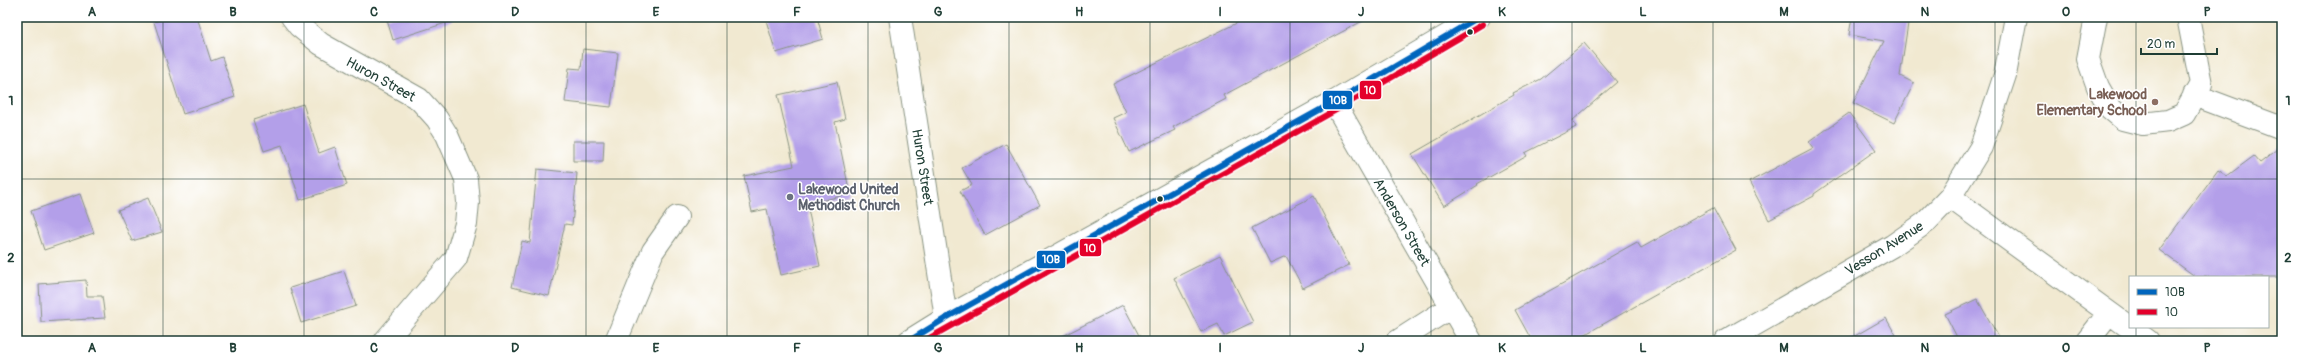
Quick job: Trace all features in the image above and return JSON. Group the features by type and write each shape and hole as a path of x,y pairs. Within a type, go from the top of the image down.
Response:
{"street":[{"name":"Huron Street","path":"292,17 299,26 321,44 419,99 437,119 448,135 466,179 468,202 466,224 456,258 385,341"},
{"name":"Huron Street","path":"900,17 946,318"},
{"path":"909,341 946,318 1334,102 1479,17"},
{"name":"Vesson Avenue","path":"1726,341 1892,246 1925,223 1950,197 1981,147 2005,75 2016,17"},
{"path":"2096,17 2088,59 2098,87 2110,108 2123,119 2143,124 2168,121 2184,114 2201,84 2188,17"},
{"path":"2194,95 2282,128"},
{"name":"Anderson Street","path":"1334,102 1470,341"},
{"path":"1950,197 2129,327"},
{"path":"616,341 653,251 677,217"},
{"path":"1398,341 1451,308"},
{"path":"2087,341 2109,313"},
{"path":"2130,328 2148,341"}],"building":[{"path":"170,17 197,17 211,61 222,57 235,97 183,114 154,22"},
{"path":"386,17 451,17 452,21 393,40"},
{"path":"765,17 817,17 823,39 776,53"},
{"path":"1249,17 1370,17 1224,95 1226,99 1173,127 1175,130 1129,152 1113,118 1126,112 1113,84"},
{"path":"1852,17 1909,17 1900,76 1914,83 1894,123 1853,103 1884,41 1849,35"},
{"path":"1584,43 1617,82 1573,120 1576,127 1525,153 1527,156 1477,184 1478,185 1444,206 1412,154 1514,95 1513,93 1541,79"},
{"path":"583,49 618,53 611,107 565,102 569,68 581,69"},
{"path":"837,82 845,119 835,122 850,194 807,204 820,266 781,275 767,209 752,212 744,176 794,166 778,95"},
{"path":"303,104 319,153 335,147 347,185 300,200 282,145 264,151 253,120"},
{"path":"1849,113 1876,150 1814,194 1814,196 1769,220 1749,182 1813,148 1809,142"},
{"path":"573,141 604,141 603,161 573,161"},
{"path":"1006,144 1040,205 985,235 960,191 972,185 962,168"},
{"path":"2282,146 2282,277 2195,276 2159,250 2218,170 2227,176 2254,156 2260,163"},
{"path":"537,169 577,173 572,225 565,224 549,296 512,287 522,241 530,243"},
{"path":"80,194 94,233 44,250 31,211"},
{"path":"1314,196 1349,265 1303,288 1286,256 1270,263 1252,228"},
{"path":"148,198 162,232 132,241 118,210"},
{"path":"1713,208 1736,250 1573,341 1532,341 1515,310 1637,242 1641,248"},
{"path":"1220,255 1253,322 1224,336 1218,324 1201,332 1174,278"},
{"path":"344,271 356,306 301,323 290,288"},
{"path":"86,280 87,296 102,296 105,318 41,322 39,284"},
{"path":"1977,299 2001,341 1959,341 1945,314"},
{"path":"1123,305 1142,341 1053,341"},
{"path":"1886,318 1899,341 1846,341"}],"transit line":[{"name":"10B","path":"909,341 946,318 1334,102 1479,17"},
{"name":"10","path":"924,341 1338,109 1483,24"}],"place":[{"name":"Lakewood Elementary School","path":"2155,102"},
{"name":"Lakewood United Methodist Church","path":"790,197"}]}
